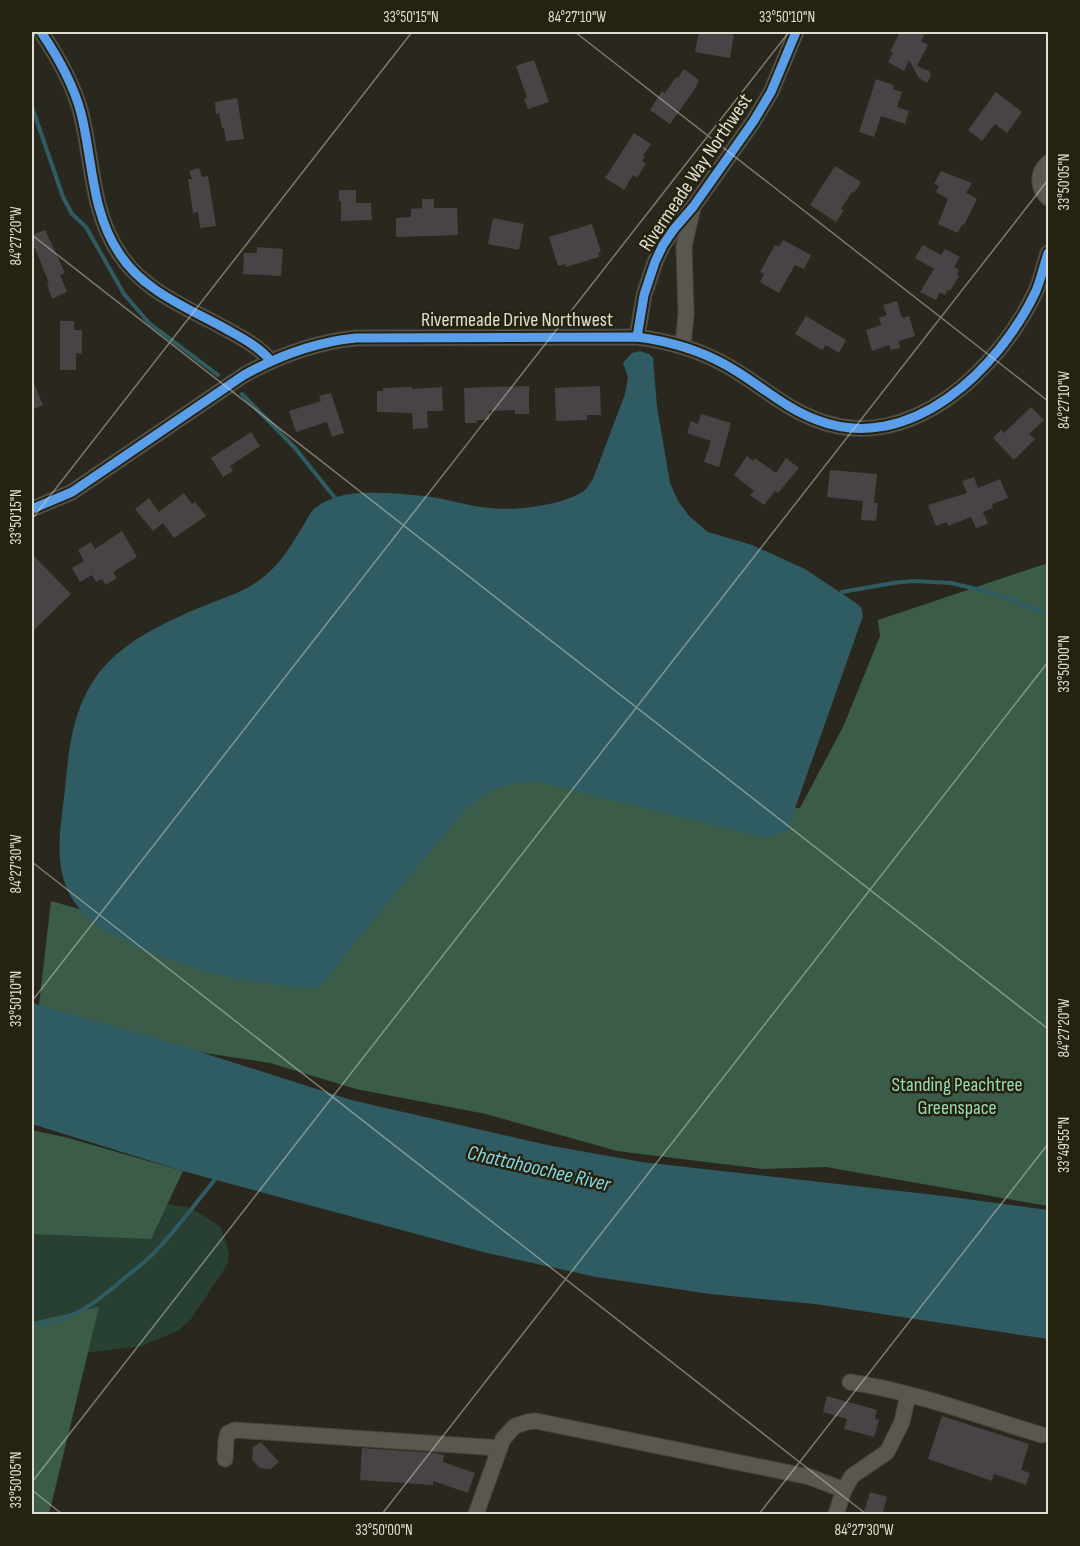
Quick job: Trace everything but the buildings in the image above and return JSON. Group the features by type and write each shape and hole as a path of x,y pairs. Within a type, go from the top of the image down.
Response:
{"street":[{"path":"41,32 53,50 76,98 99,211 107,233 120,255 136,274 156,291 253,344 270,360"},
{"name":"Rivermeade Way Northwest","path":"637,337 644,295 655,262 674,229 693,207 765,102 796,32"},
{"path":"1048,163 1043,169 1039,183 1041,190 1048,198"},
{"path":"683,346 686,314 684,246 693,207"},
{"name":"Rivermeade Drive Northwest","path":"32,509 72,492 244,375 270,360 312,345 356,338 637,337 683,346 724,363 790,408 819,421 842,427 864,428 910,420 932,410 953,395 982,368 1022,316 1036,290 1048,253"},
{"path":"850,1382 908,1395 1042,1435"},
{"path":"836,1515 844,1490 856,1471 887,1452 902,1422 908,1395"},
{"path":"476,1515 503,1439 515,1426 536,1421 810,1477 844,1490"},
{"path":"225,1459 228,1433 235,1430 500,1448"}],"green space":[{"name":"Standing Peachtree Greenspace","path":"1048,563 1048,1206 826,1167 763,1169 617,1151 486,1114 356,1089 270,1063 165,1047 38,1013 51,901 274,964 458,810 519,771 643,804 800,808 844,725 880,636 878,620"},
{"path":"32,1130 183,1171 151,1239 32,1234"},
{"path":"32,1201 150,1201 191,1208 221,1227 229,1253 227,1265 191,1319 179,1330 142,1346 32,1359"},
{"path":"99,1307 49,1514 32,1514 32,1322"}],"water":[{"path":"640,351 653,358 657,407 670,483 678,501 689,516 708,532 752,545 805,569 861,607 863,616 787,831 766,838 538,782 501,787 481,797 459,817 321,986 315,988 273,985 204,971 141,948 104,930 92,921 76,905 66,886 59,847 74,727 85,695 104,667 126,646 147,633 179,616 244,589 260,579 283,557 313,510 336,497 359,493 397,494 433,497 481,507 510,509 559,502 581,493 593,479 625,394 628,377 623,363 632,353"},
{"name":"Chattahoochee River","path":"32,1003 169,1042 351,1100 547,1145 642,1162 1048,1210 1048,1339 815,1304 710,1294 596,1277 483,1252 183,1171 32,1124"}],"waterway":[{"path":"32,107 63,197 72,214 86,227 124,294 149,323 218,375"},
{"path":"242,394 295,448 335,498"},
{"path":"842,592 913,581 951,583 989,592 1048,614"},
{"path":"32,1323 46,1323 72,1315 107,1293 153,1254 218,1176"}],"cycle path":[{"path":"41,32 64,71 78,102 98,203 110,237 119,253 140,278 153,288 244,339 270,360"},
{"path":"637,337 644,295 663,245 753,122 771,92 796,32"},
{"path":"32,509 72,492 257,368 312,346 356,338 637,337 682,346 714,359 792,408 817,420 852,428 885,426 917,416 948,398 975,376 1020,320 1036,291 1048,253"}]}
